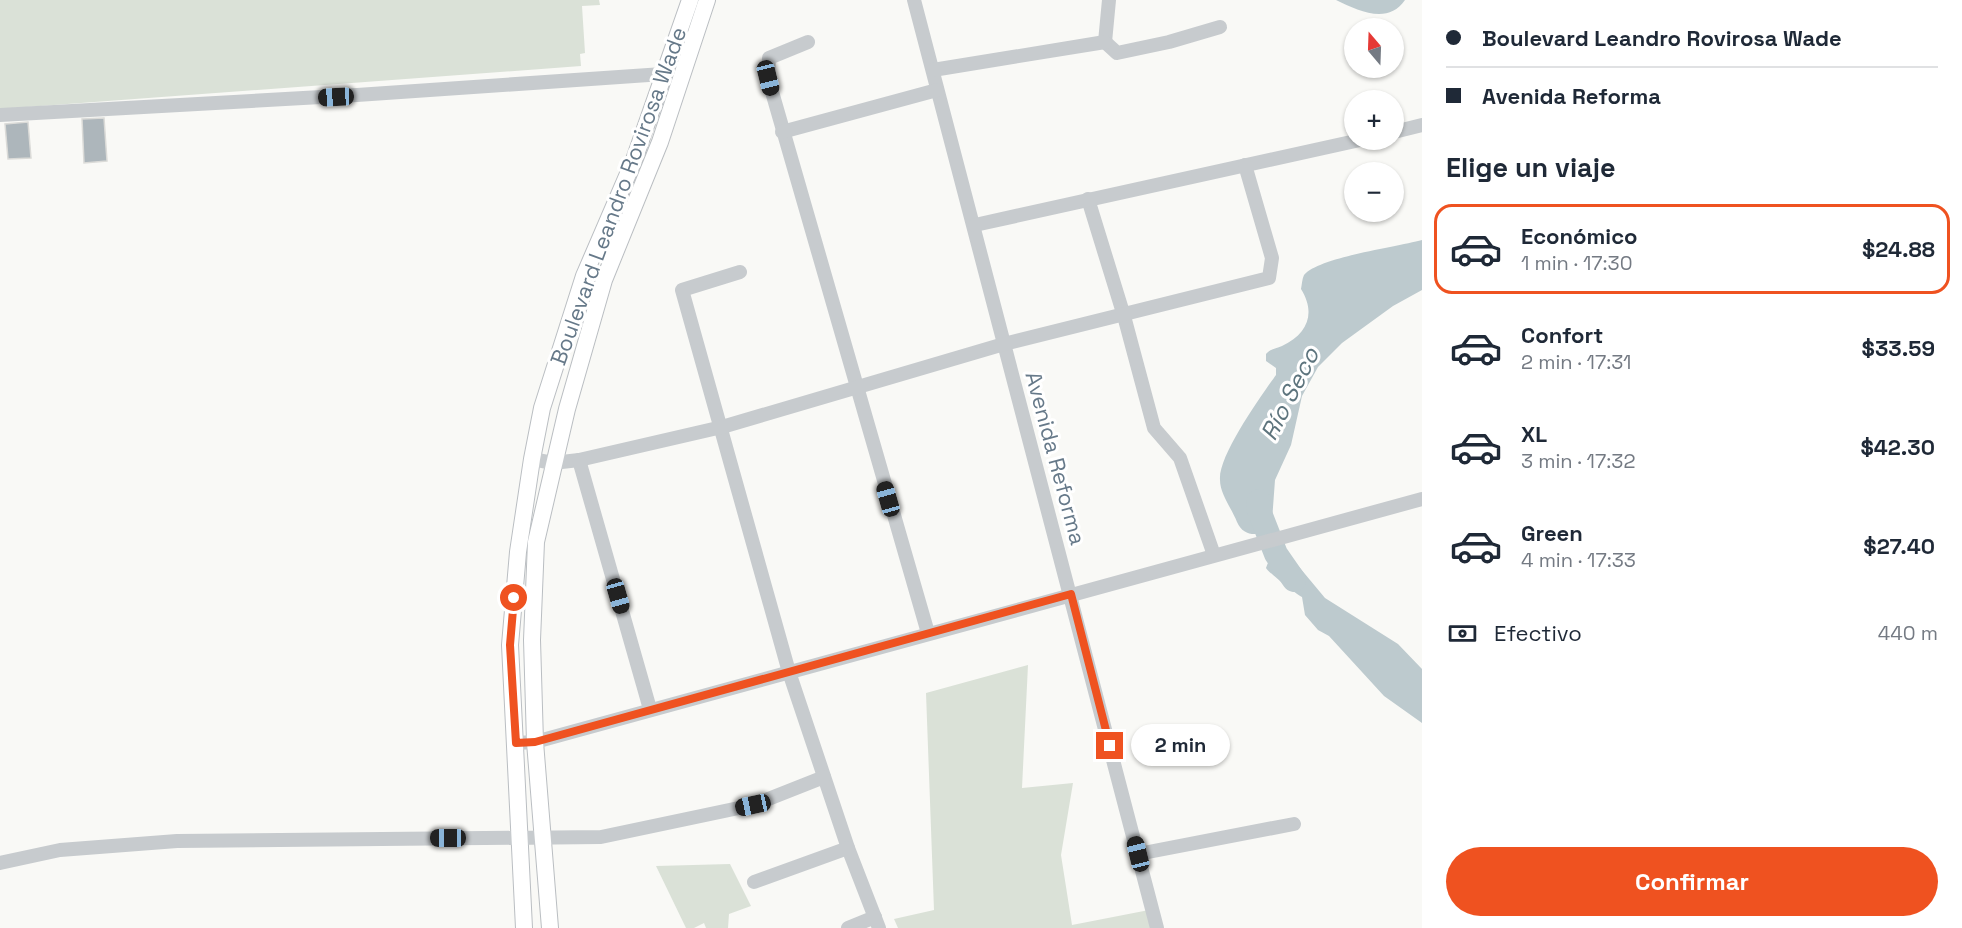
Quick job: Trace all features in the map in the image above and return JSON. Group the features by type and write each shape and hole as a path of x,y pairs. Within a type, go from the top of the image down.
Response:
{"main road":[{"name":"Boulevard Leandro Rovirosa Wade","path":"524,928 510,645 518,552 532,459 542,408 584,276 634,160 690,0"},
{"name":"Boulevard Leandro Rovirosa Wade","path":"550,928 541,840 535,742 532,640 536,542 553,463 604,280 660,142 707,0"},
{"path":"584,276 604,280"}],"street":[{"name":"Avenida Reforma","path":"914,0 975,225 1157,928"},
{"path":"1105,42 1109,0"},
{"path":"1105,42 1117,53 1169,42 1220,27"},
{"path":"808,42 769,58 768,78 855,387 928,633"},
{"path":"933,70 1105,42"},
{"path":"0,115 357,95 663,74"},
{"path":"782,132 937,90"},
{"path":"1404,130 1422,125"},
{"path":"975,225 1344,143"},
{"path":"532,459 553,463 579,460 722,427 1004,344 1124,316 1269,278 1272,258 1245,165"},
{"path":"1088,199 1124,316 1154,428 1180,459 1214,555"},
{"path":"740,272 682,290 789,672 848,848 877,922 848,928"},
{"path":"579,460 650,709"},
{"path":"516,743 535,742 1422,499"},
{"path":"0,863 60,850 177,841 519,838 541,840 601,837 753,805 824,777"},
{"path":"1138,854 1294,824"},
{"path":"754,882 848,848"}],"shaded area":[{"path":"0,0 599,0 600,5 582,6 585,53 580,54 581,66 0,109"},
{"path":"1028,665 1022,788 1073,783 1061,855 1072,925 1149,910 1154,928 898,928 894,919 934,910 926,693"},
{"path":"730,864 751,906 729,914 728,928 706,928 704,923 694,928 686,928 656,866"}],"water":[{"path":"1336,0 1405,0 1398,8 1390,12 1373,14"},
{"path":"1422,240 1422,290 1393,306 1342,343 1318,367 1302,396 1291,445 1275,480 1272,521 1268,531 1259,534 1246,532 1240,527 1224,496 1220,480 1221,469 1242,426 1276,375 1276,368 1266,361 1266,354 1291,341 1307,322 1308,306 1301,289 1304,275 1325,263 1341,258"},
{"path":"1283,552 1290,556 1325,598 1398,644 1422,669 1422,723 1384,696 1329,636 1318,630 1305,615 1302,597 1266,568 1272,557"}],"building":[{"path":"104,118 107,161 84,163 82,119"},
{"path":"28,122 31,158 8,159 5,124"}],"waterway":[{"name":"Río Seco","path":"1259,501 1258,508 1276,554 1294,580"}],"route":[{"path":"514,598 510,645 516,743 535,742 1071,594 1110,746"}]}
